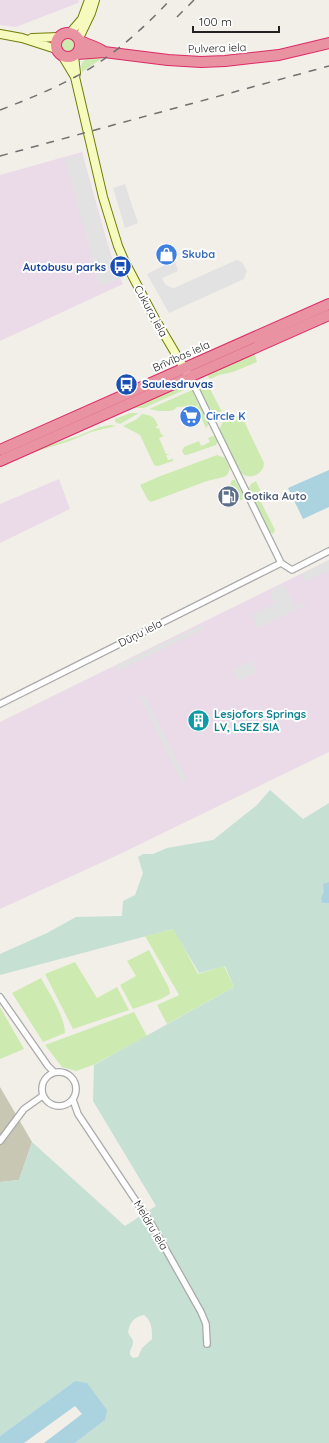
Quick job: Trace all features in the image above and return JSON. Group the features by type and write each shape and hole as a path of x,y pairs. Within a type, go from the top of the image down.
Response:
{"highway":[{"path":"66,33 76,37 80,47 76,55 71,57 60,53 56,43 59,37 66,33"},
{"name":"Pulvera iela","path":"76,37 104,52"},
{"name":"Pulvera iela","path":"76,55 104,52 168,60 201,62 225,61 279,55 329,43"},
{"name":"Brīvības iela","path":"0,450 184,367 329,304"},
{"name":"Brīvības iela","path":"0,461 329,315"}],"main road":[{"path":"76,37 78,26 89,0"},
{"path":"76,37 91,13 95,0"},
{"path":"0,34 22,38 60,53"},
{"path":"22,38 59,37"},
{"name":"Cukura iela","path":"60,53 67,61 72,74 75,77"},
{"name":"Cukura iela","path":"76,55 75,77 103,198 118,246 154,317 190,377"}],"street":[{"name":"Cukura iela","path":"190,377 281,563"},
{"path":"281,563 292,570 329,551"},
{"name":"Dūņu iela","path":"0,704 281,563"},
{"path":"0,997 46,1063 54,1072"},
{"path":"46,1063 48,1076"},
{"path":"54,1072 63,1072 72,1078 76,1088 76,1093 73,1100 61,1106 56,1106 46,1100 43,1094 42,1086 48,1076 54,1072"},
{"path":"0,1141 24,1109 43,1094"},
{"path":"32,1104 46,1100"},
{"path":"73,1100 78,1114"},
{"path":"67,1104 78,1114"},
{"name":"Meldru iela","path":"78,1114 152,1225 202,1312 206,1324 207,1344"}],"shaded area":[{"path":"0,0 79,0 78,3 16,27 0,25"},
{"path":"82,152 111,255 123,284 0,341 0,175"},
{"path":"82,155 110,255 120,279 100,286 65,159"},
{"path":"125,184 138,223 125,228 113,188"},
{"path":"174,258 178,271 162,278 165,284 174,288 237,260 242,262 247,271 244,279 169,313 147,274 167,264 166,260"},
{"path":"59,479 70,509 0,543 0,504"},
{"path":"329,560 329,752 120,854 0,909 0,722"},
{"path":"329,560 329,570 305,582 302,574"},
{"path":"284,584 295,607 305,603 306,605 258,628 252,615 275,604 270,593 273,592 272,590"},
{"path":"202,625 204,629 118,671 116,666"},
{"path":"252,661 257,672 239,681 233,670"},
{"path":"144,694 187,780 182,782 140,696"},
{"path":"270,790 303,819 329,803 329,1443 75,1443 105,1420 75,1381 0,1436 0,1182 19,1180 32,1142 125,1226 156,1206 93,1101 94,1065 234,987 225,966 199,973 173,929 0,975 0,954 47,933 76,917 122,916 123,901 135,895 143,873 138,857 143,854 153,854 167,848 213,840 257,805","holes":["144,1315 147,1317 151,1326 152,1339 142,1348 138,1357 133,1358 130,1354 133,1344 128,1332 130,1326 137,1317"]},
{"path":"0,1087 32,1142 19,1180 0,1182"}],"green space":[{"path":"66,39 70,39 74,45 70,51 66,51 62,47 62,43"},
{"path":"92,56 104,57 82,72 81,66 83,61 92,59"},
{"path":"255,355 257,362 233,372 219,375 210,379 206,373 230,362"},
{"path":"207,383 223,414 214,411 207,405 199,387"},
{"path":"186,384 191,387 144,408 131,408"},
{"path":"192,390 198,403 196,408 194,406 177,407 174,410 169,411 149,409"},
{"path":"199,403 209,424 206,428 200,415 198,416 197,414"},
{"path":"130,413 139,413 120,424 115,422 115,419"},
{"path":"142,414 150,416 156,420 158,426 156,426 157,429 159,428 161,434 164,436 159,438 166,454 171,454 166,455 168,460 173,459 173,461 158,466 154,465 140,435 123,426 137,419"},
{"path":"236,416 243,419 264,463 261,471 255,476 247,476 240,471 220,430 223,422"},
{"path":"111,425 116,426 91,432 70,441 31,453 44,446 100,427"},
{"path":"215,436 218,441 216,445 184,455 182,451 184,447 199,441 201,446 210,442 208,438"},
{"path":"217,455 225,458 230,468 228,474 224,477 207,481 151,502 148,500 140,485 158,477"},
{"path":"232,480 235,480 244,496 243,500 238,500 235,495 238,494 236,489 233,491 230,485"},
{"path":"256,481 261,492 256,495 250,493 249,488 251,484"},
{"path":"256,499 260,500 275,530 273,534 270,532 255,503"},
{"path":"174,929 198,974 224,966 234,987 167,1024 157,1005 179,995 145,936"},
{"path":"149,950 169,988 170,994 161,999 133,1009 120,985 136,976 127,961"},
{"path":"75,962 97,998 117,987 129,1010 73,1029 45,974"},
{"path":"41,978 59,1012 65,1033 43,1042 12,993"},
{"path":"0,1007 24,1049 0,1059"},
{"path":"134,1012 147,1036 93,1065 76,1071 62,1067 45,1045"}],"water":[{"path":"329,470 329,507 303,519 288,488"},
{"path":"329,882 329,903 322,903 321,898 324,892 323,884"},
{"path":"75,1381 87,1383 107,1410 105,1420 75,1443 44,1443 82,1414 75,1406 24,1443 0,1443 0,1436"}],"railway":[{"path":"0,110 48,91 101,61 114,52 149,22 170,0"},
{"path":"177,17 194,0"},
{"path":"0,156 329,66"}],"place":[{"name":"Skuba","path":"167,254"},
{"name":"Autobusu parks","path":"121,267"},
{"name":"Saulesdruvas","path":"127,384"},
{"name":"Circle K","path":"190,416"},
{"name":"Gotika Auto","path":"229,496"},
{"name":"Lesjofors Springs LV, LSEZ SIA","path":"198,720"}]}
